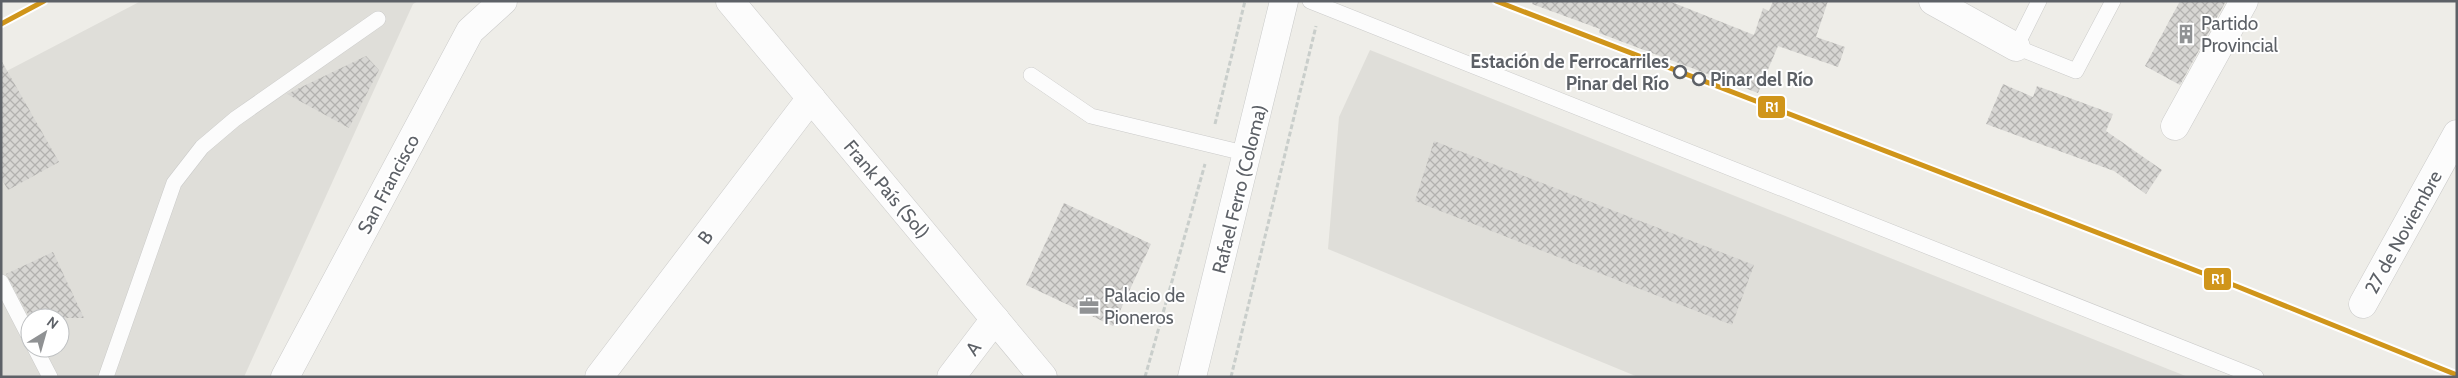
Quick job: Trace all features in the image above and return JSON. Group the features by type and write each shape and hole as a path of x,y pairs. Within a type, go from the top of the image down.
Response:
{"street":[{"name":"San Francisco","path":"285,377 470,31 503,1"},
{"name":"Frank País (Sol)","path":"730,1 1043,377"},
{"name":"Rafael Ferro (Coloma)","path":"1192,377 1284,1"},
{"path":"1933,1 2016,46"},
{"path":"2174,126 2244,1"},
{"name":"B","path":"599,377 810,98"},
{"name":"27 de Noviembre","path":"2363,304 2457,134"},
{"name":"A","path":"951,377 995,319"}],"lane":[{"path":"2039,1 2016,46 2076,71 2113,1"},
{"path":"1315,3 2256,377"},
{"path":"106,377 174,183 202,147 235,119 378,19"},
{"path":"1031,74 1091,116 1248,154"},
{"path":"1,282 20,319"},
{"path":"40,358 50,377"}],"path":[{"path":"1145,377 1210,145 1246,1"},
{"path":"1232,377 1315,3"}],"shaded area":[{"path":"141,1 418,1 413,4 244,377 1,377 1,74"},
{"path":"1370,50 2188,377 1638,377 1328,249 1339,117"}],"building":[{"name":"Estación de Ferrocarriles Pinar del Río","path":"1533,1 1669,1 1754,35 1763,8 1769,11 1773,1 1828,1 1816,37 1845,47 1838,67 1778,46 1758,93 1599,33 1600,29 1532,4"},
{"name":"Partido Provincial","path":"2180,1 2226,1 2180,85 2145,66"},
{"path":"366,56 379,70 349,128 287,94"},
{"path":"1,60 59,162 8,190 1,178"},
{"path":"2003,84 2033,97 2037,86 2113,114 2106,131 2162,170 2146,194 2114,171 1986,124"},
{"path":"1434,141 1754,265 1732,325 1415,201"},
{"path":"1064,203 1151,244 1113,326 1026,285"},
{"path":"53,252 84,318 70,318 70,308 25,308 6,274"}],"transit line":[{"name":"R1","path":"1,24 44,1"},
{"name":"R1","path":"1496,1 2236,286 2457,375"}],"place":[{"name":"Partido Provincial","path":"2186,34"},
{"name":"Estación de Ferrocarriles Pinar del Río","path":"1680,72"},
{"name":"Pinar del Río","path":"1699,79"},
{"name":"Palacio de Pioneros","path":"1089,306"}]}
